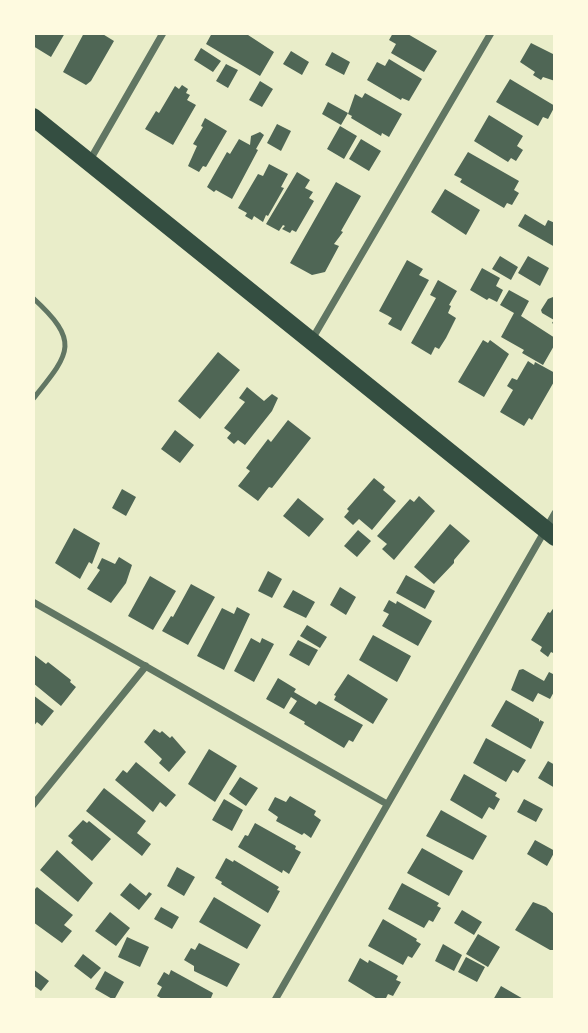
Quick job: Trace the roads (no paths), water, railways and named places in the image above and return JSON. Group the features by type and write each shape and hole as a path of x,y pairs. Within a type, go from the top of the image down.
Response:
{"main road":[{"path":"33,117 550,533"}],"street":[{"path":"89,162 163,33"},
{"path":"311,341 491,33"},
{"path":"275,1000 387,804 550,533 555,513"},
{"path":"33,602 387,804"},
{"path":"33,804 146,666"}],"lane":[{"path":"33,298 57,322 66,341 65,356 33,399"}]}
